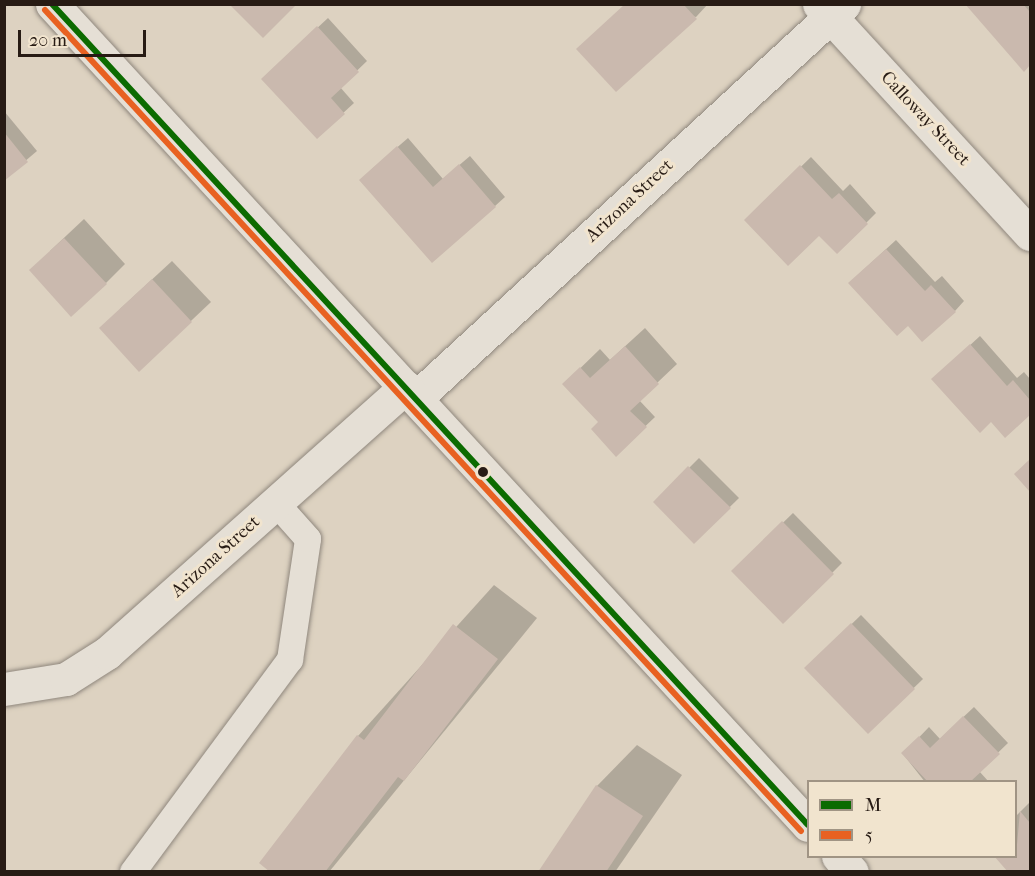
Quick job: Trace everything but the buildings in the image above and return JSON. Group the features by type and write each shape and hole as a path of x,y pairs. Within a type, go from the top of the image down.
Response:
{"street":[{"path":"52,4 807,824"},
{"name":"Arizona Street","path":"6,689 66,679 107,653 276,503 411,393 831,8"},
{"name":"Calloway Street","path":"831,8 1030,234"},
{"path":"840,858 852,872"}],"lane":[{"path":"133,872 290,660 308,539 276,503"}],"transit line":[{"name":"M","path":"52,4 807,824"},
{"name":"5","path":"45,10 801,831"}]}
